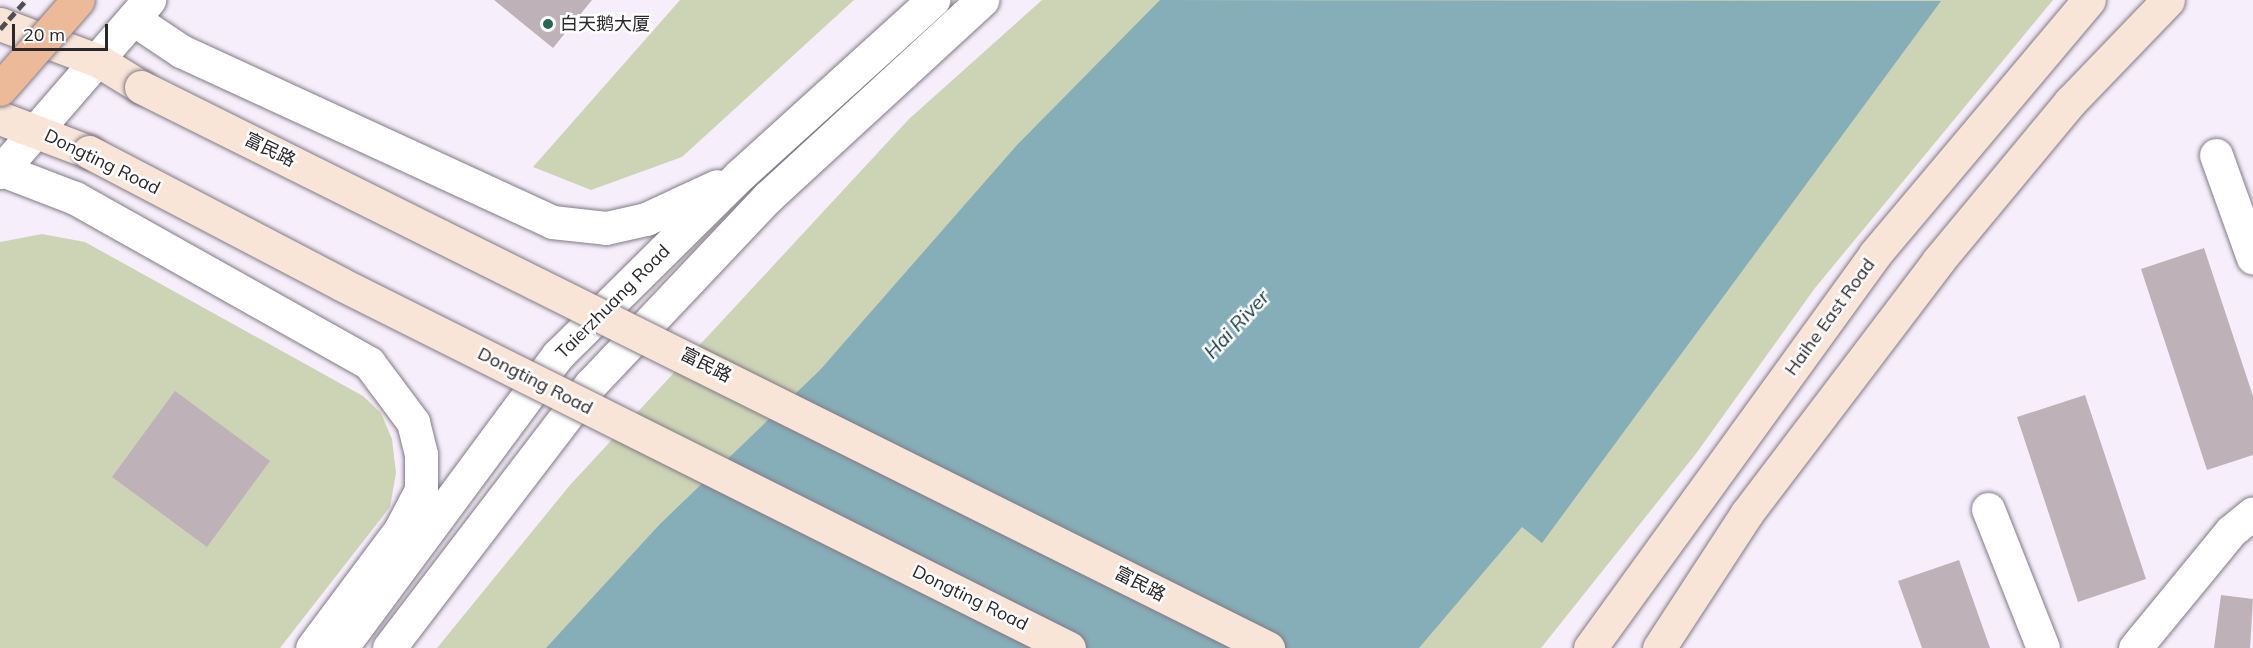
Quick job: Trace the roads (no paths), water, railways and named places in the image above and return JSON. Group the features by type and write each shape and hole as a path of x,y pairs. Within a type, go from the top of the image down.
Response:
{"highway":[{"path":"0,89 78,0"}],"main road":[{"name":"Haihe East Road","path":"1590,648 1875,254 2089,0"},
{"path":"1664,643 1747,513 1938,261 2070,102 2168,0"},
{"name":"富民路","path":"0,24 99,62 141,87 1268,648"},
{"name":"Dongting Road","path":"0,118 35,129 89,152 351,289 1070,648"}],"street":[{"name":"Taierzhuang Road","path":"341,648 558,355 740,175 933,0"},
{"path":"389,648 591,384 768,197 982,0"},
{"path":"312,648 399,530 421,490 421,454 413,422 369,363 75,198 1,171 35,129 99,62 141,10 181,51 552,222 606,228 646,219 740,175"},
{"path":"2216,155 2253,258"},
{"path":"1988,509 2043,648"},
{"path":"2143,646 2231,531 2253,513"}],"water":[{"name":"Hai River","path":"1160,0 1941,1 1542,543 1522,527 1419,648 546,648 660,524 820,370 1017,145"}],"railway":[{"path":"0,29 26,0"}],"place":[{"name":"白天鹅大厦","path":"548,24"}]}
